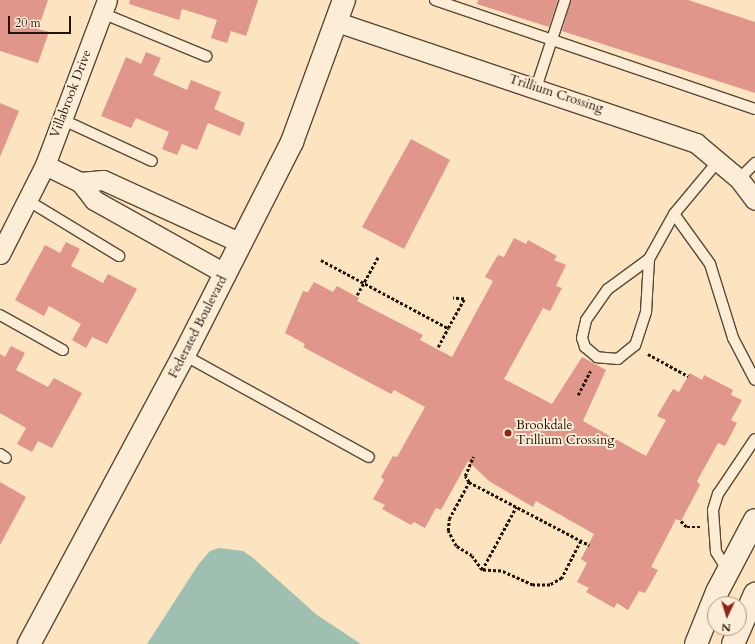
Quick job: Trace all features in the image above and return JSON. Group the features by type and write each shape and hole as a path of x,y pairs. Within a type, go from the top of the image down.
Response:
{"main road":[{"name":"Federated Boulevard","path":"28,644 184,355 292,142 344,0"},
{"path":"696,644 728,571 755,520"},
{"path":"733,644 755,594"}],"street":[{"name":"Villabrook Drive","path":"0,254 45,165 104,7"},
{"name":"Trillium Crossing","path":"337,22 662,129 696,144 719,160 739,179 755,200"},
{"path":"45,165 80,182 94,200 226,274"},
{"path":"80,182 103,180 241,244"}],"lane":[{"path":"435,0 552,42 755,109"},
{"path":"536,88 566,0"},
{"path":"104,7 206,56"},
{"path":"61,119 152,161"},
{"path":"649,259 646,312 635,345 618,359 597,357 585,347 582,338 586,320 608,289 649,259 674,214 719,160"},
{"path":"739,179 755,163"},
{"path":"27,200 119,256"},
{"path":"674,214 710,264 733,338 755,380"},
{"path":"0,315 63,350"},
{"path":"184,355 369,457"},
{"path":"728,571 716,552 713,510 718,494 755,440"}],"path":[{"path":"357,295 378,257"},
{"path":"321,260 448,328"},
{"path":"438,347 464,299 453,298"},
{"path":"648,354 688,376"},
{"path":"578,395 597,357"},
{"path":"473,457 465,476 469,482 589,545"},
{"path":"469,482 449,519 448,531 456,546 472,556 482,570"},
{"path":"482,570 516,507"},
{"path":"681,521 687,527 700,527"},
{"path":"482,570 502,570 533,585 550,585 562,578 581,541"}],"shaded area":[{"path":"219,548 243,551 252,557 317,615 361,644 147,644 198,565 210,551"}],"building":[{"path":"0,0 48,0 38,29 49,32 38,63 0,51"},
{"path":"130,0 258,0 246,36 231,31 227,43 211,38 217,20 182,9 179,20 129,4"},
{"path":"478,0 558,0 549,27 477,4"},
{"path":"571,0 688,0 755,22 755,93 562,31"},
{"path":"146,52 161,58 153,75 187,90 191,80 221,92 214,109 245,123 240,136 208,123 197,150 182,144 177,155 162,149 169,132 136,118 131,128 101,116 126,57 141,64"},
{"path":"0,103 19,111 0,157"},
{"path":"411,139 450,160 404,249 362,227"},
{"name":"Brookdale Trillium Crossing","path":"514,238 526,244 528,240 557,256 554,260 566,265 556,286 562,288 550,311 543,308 504,379 552,404 582,357 606,370 583,421 646,456 666,420 657,416 673,389 679,392 690,373 702,380 704,375 733,390 731,395 742,400 731,420 737,423 725,446 718,443 697,481 700,485 681,521 676,519 651,567 658,570 645,593 639,591 628,610 617,603 614,608 586,592 589,588 577,582 587,563 581,559 594,534 536,501 533,507 489,481 468,461 441,510 436,508 425,528 414,522 411,525 382,509 385,505 373,499 384,480 381,477 393,456 397,457 425,407 394,390 391,394 303,347 305,344 285,333 303,291 308,292 314,282 333,292 337,286 359,298 357,301 423,335 420,340 452,357 493,281 485,277 498,255 504,257"},
{"path":"66,242 80,249 71,266 103,283 108,274 137,289 107,344 92,337 86,348 72,340 81,324 49,306 44,316 15,300 45,245 60,253"},
{"path":"11,346 25,353 16,370 48,387 54,378 82,393 52,448 38,441 32,452 17,444 26,428 0,413 0,354 5,357"},
{"path":"0,482 26,497 0,545"}],"place":[{"name":"Brookdale Trillium Crossing","path":"508,433"}]}
